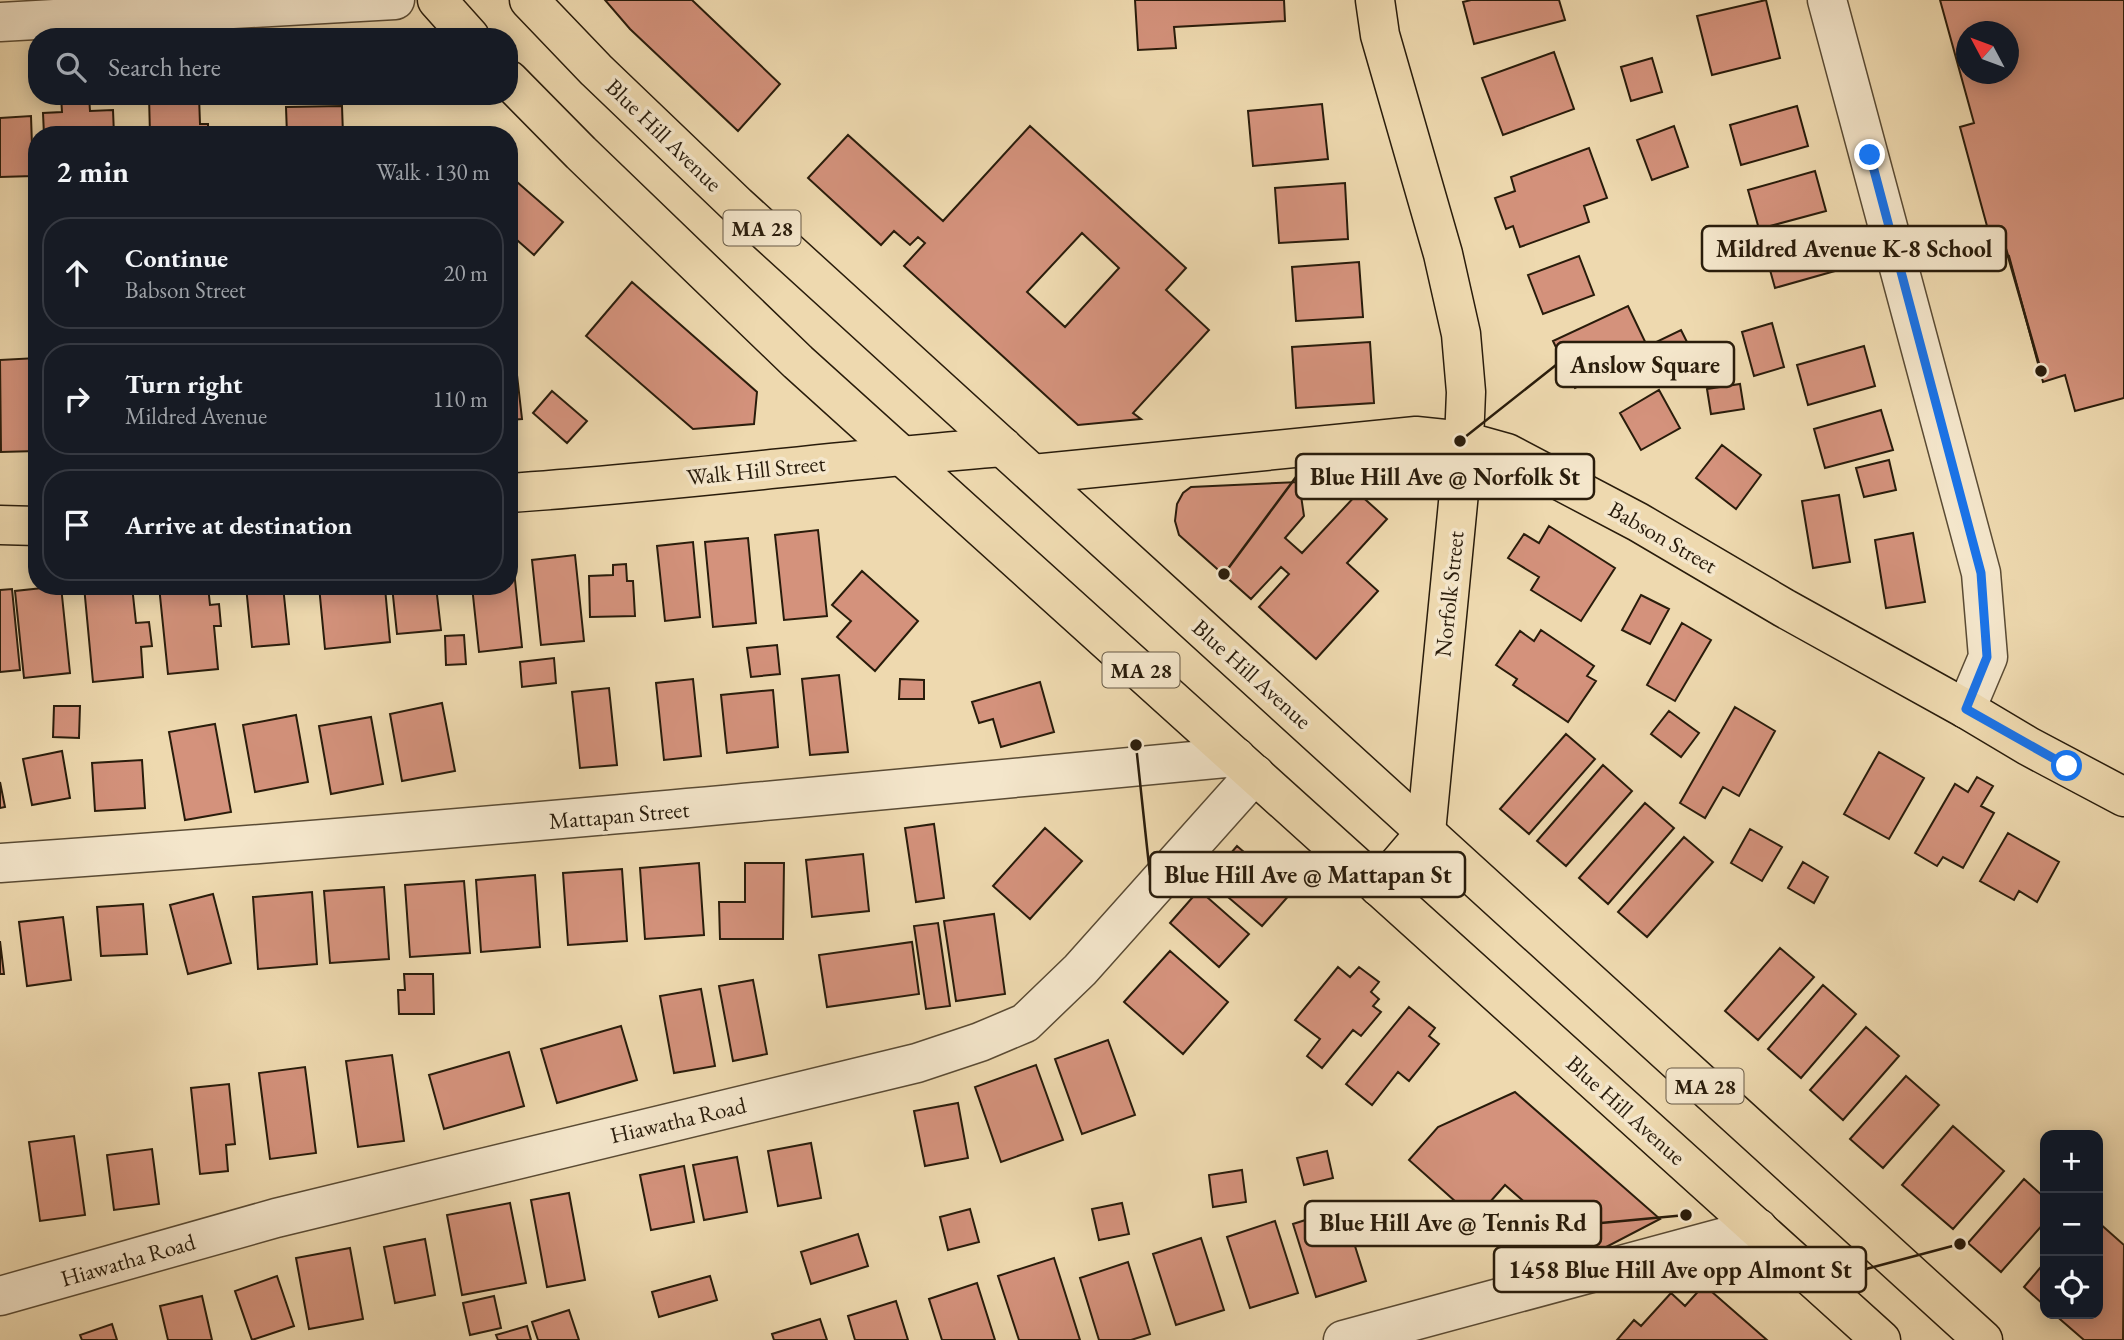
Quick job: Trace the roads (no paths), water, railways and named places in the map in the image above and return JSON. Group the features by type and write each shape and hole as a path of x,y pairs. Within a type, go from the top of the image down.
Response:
{"main road":[{"path":"438,0 462,28"},
{"name":"Blue Hill Avenue","path":"529,0 596,70 700,171 1983,1340"},
{"name":"Norfolk Street","path":"1375,0 1380,35 1443,254 1461,334 1466,392 1464,441 1426,832"},
{"name":"Blue Hill Avenue","path":"518,89 740,307 901,455 1881,1340"},
{"name":"Babson Street","path":"1032,474 1416,436 1464,441 1507,453 1638,522 1784,608 2124,797"},
{"name":"Walk Hill Street","path":"518,492 1003,447"},
{"path":"0,525 28,526"},
{"path":"1378,887 1426,832"}],"street":[{"path":"0,22 395,0"},
{"path":"1827,0 1981,573 1987,657 1966,709"},
{"name":"Mattapan Street","path":"0,863 1246,766"},
{"name":"Hiawatha Road","path":"0,1296 276,1219 917,1063 980,1042 1025,1023 1080,970 1246,766"},
{"path":"1343,1340 1758,1228"}],"place":[{"name":"Mildred Avenue K-8 School","path":"2041,371"},
{"name":"Anslow Square","path":"1460,441"},
{"name":"Blue Hill Ave @ Norfolk St","path":"1224,574"},
{"name":"Blue Hill Ave @ Mattapan St","path":"1136,745"},
{"name":"Blue Hill Ave @ Tennis Rd","path":"1686,1215"},
{"name":"1458 Blue Hill Ave opp Almont St","path":"1960,1244"}]}
